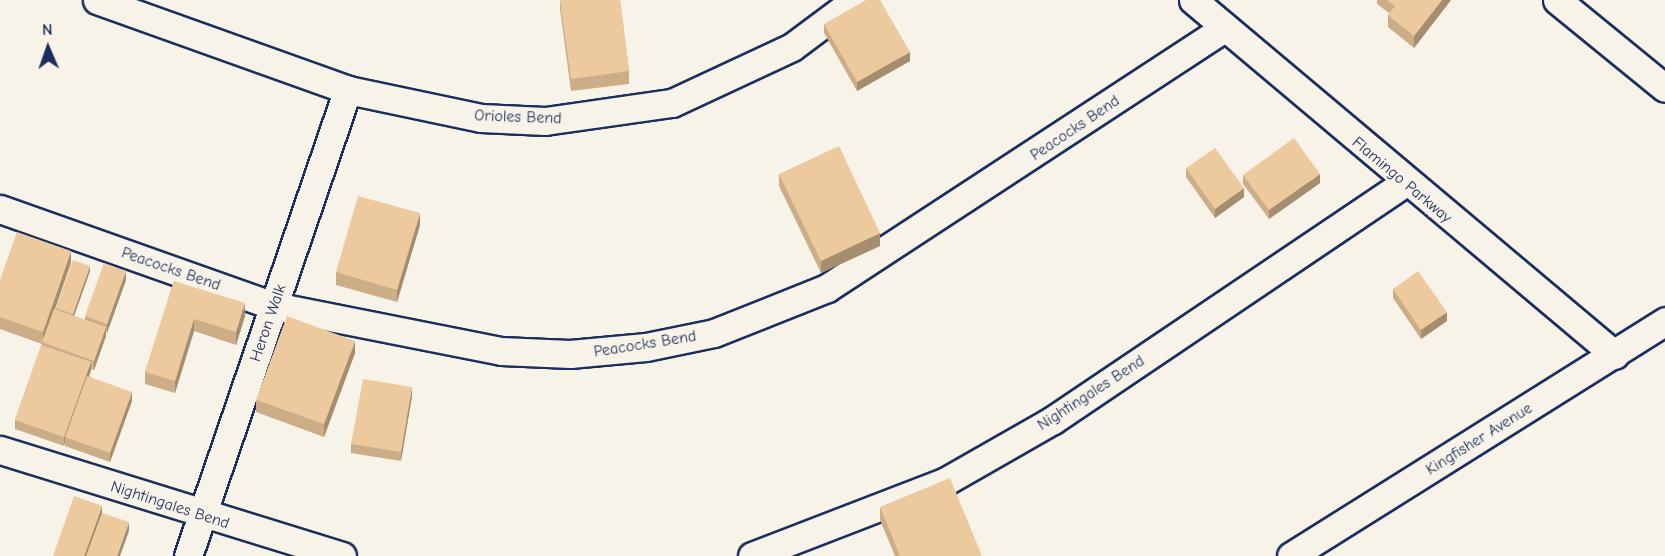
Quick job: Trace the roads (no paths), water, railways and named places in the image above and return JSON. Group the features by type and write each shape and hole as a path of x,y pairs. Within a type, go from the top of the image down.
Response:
{"street":[{"name":"Orioles Bend","path":"97,0 348,90 481,118 608,115 672,103 732,80 792,47 855,0"},
{"name":"Flamingo Parkway","path":"1193,0 1405,183 1615,355"},
{"path":"1557,0 1665,88"},
{"name":"Peacocks Bend","path":"0,209 274,306 501,351 570,354 714,333 827,288 873,263 1226,28"},
{"name":"Heron Walk","path":"188,556 348,90"},
{"name":"Nightingales Bend","path":"752,556 946,481 1014,442 1405,183"},
{"name":"Kingfisher Avenue","path":"1291,556 1615,355 1665,321"},
{"name":"Nightingales Bend","path":"0,450 202,516 342,556"}]}
